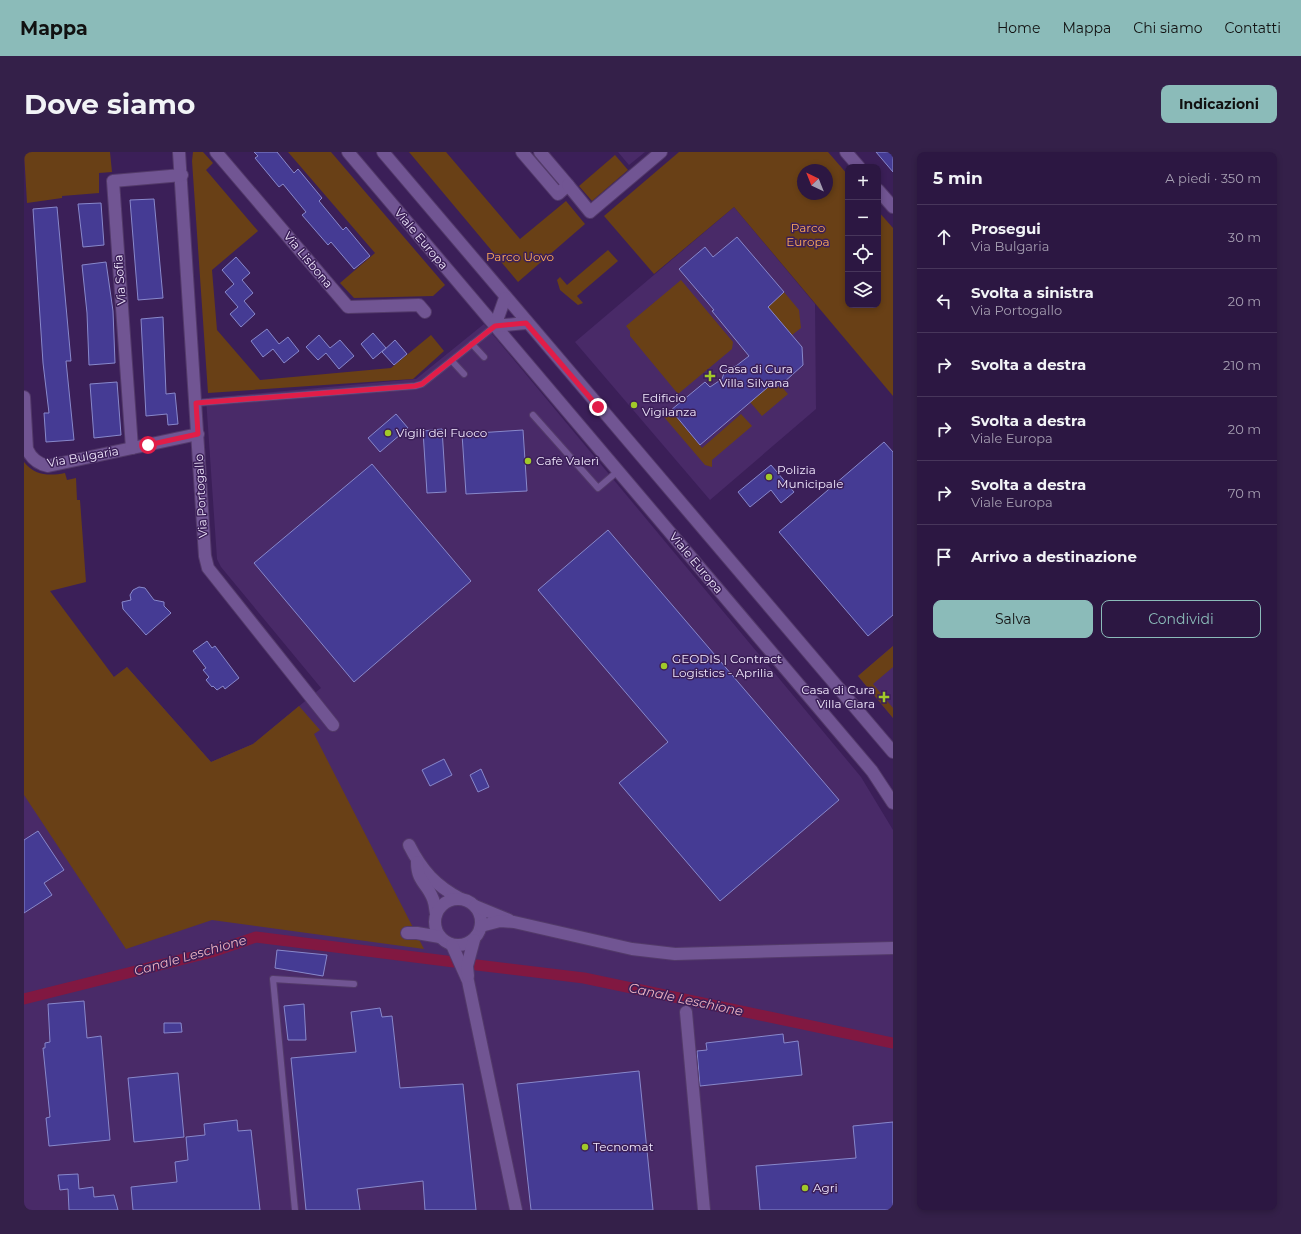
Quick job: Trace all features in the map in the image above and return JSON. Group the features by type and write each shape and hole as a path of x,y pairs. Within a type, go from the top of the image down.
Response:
{"street":[{"name":"Via Portogallo","path":"179,152 182,175 205,556 208,568 333,725"},
{"name":"Via Lisbona","path":"216,152 348,307 419,305 425,312"},
{"name":"Viale Europa","path":"348,152 872,771 893,803"},
{"path":"383,152 526,323 721,547 893,752"},
{"path":"522,152 558,194 568,185"},
{"path":"540,152 590,212 661,152"},
{"path":"846,152 856,164"},
{"name":"Via Sofia","path":"132,448 113,181 182,175"},
{"path":"881,193 893,207"},
{"path":"505,298 495,326 526,323"},
{"name":"Via Bulgaria","path":"24,397 28,449 30,456 48,466 198,434"},
{"path":"409,845 417,860 431,879 444,890 475,906 514,922"},
{"path":"417,860 417,872 421,881 434,900 440,936"},
{"path":"461,899 446,903 440,908 436,918 412,933 440,936 452,945 468,981"},
{"path":"475,906 479,912 481,926 474,940 468,966 468,981 516,1210"},
{"path":"481,926 500,921 514,922 632,949 675,954 893,948"},
{"path":"452,945 460,946 474,940"},
{"path":"686,1012 704,1210"}],"lane":[{"path":"196,403 415,386 422,384 495,326"},
{"path":"472,344 484,357"},
{"path":"452,361 464,374"},
{"path":"533,414 598,488 618,471"},
{"path":"295,1210 273,979 354,984"}],"shaded area":[{"path":"618,152 645,152 629,165"},
{"name":"Casa di Cura Villa Silvana","path":"734,207 815,304 816,409 710,500 575,342"},
{"path":"484,324 861,777 893,830 893,1210 24,1210 24,745 127,667 211,762 253,744 321,688 221,567 217,559 206,398 416,379"},
{"name":"Casa di Cura Villa Clara","path":"893,646 893,718 858,676"}],"green space":[{"path":"24,152 110,152 112,172 99,173 99,193 62,196 62,198 27,203"},
{"path":"193,152 203,152 213,163 206,170 258,231 212,270 217,330 260,380 391,368 431,335 444,351 413,379 208,393 192,161"},
{"path":"288,152 331,152 445,285 433,296 354,298 340,283 375,253"},
{"name":"Parco Uovo","path":"409,152 446,152 520,239 566,201 585,224 518,282"},
{"name":"Parco Europa","path":"679,152 828,152 845,172 845,308 881,308 881,214 893,228 893,396 734,207 654,274 604,216"},
{"path":"615,155 628,170 592,201 579,186"},
{"path":"608,250 618,261 577,296 583,303 578,305 560,290 557,280 560,277 567,285"},
{"path":"681,280 733,342 732,349 678,394 630,336 630,331 626,326"},
{"path":"784,292 799,310 801,328 792,335 768,307"},
{"path":"774,382 778,387 780,385 788,394 762,416 750,402"},
{"path":"671,411 702,448 741,414 752,426 712,460 712,467 705,465 664,417"},
{"path":"24,462 28,467 43,474 54,475 65,473 67,480 76,478 77,500 80,500 86,582 50,591 114,677 127,667 211,762 253,744 299,706 320,730 314,734 424,949 212,920 126,949 24,795"},
{"name":"Casa di Cura Villa Clara","path":"893,646 893,667 873,684 893,708 893,718 858,676"}],"building":[{"path":"254,152 277,152 294,173 298,169 322,198 319,201 343,230 346,227 370,256 354,269 331,242 328,245 302,215 306,212 283,184 279,187 255,158 258,156"},
{"path":"876,152 893,152 893,172"},
{"path":"154,199 163,298 138,300 130,200"},
{"path":"101,203 104,245 83,247 78,204"},
{"path":"57,207 71,361 66,361 74,440 46,442 44,413 49,413 43,363 33,209"},
{"path":"737,237 784,292 768,307 802,347 803,365 782,384 778,386 774,382 700,445 671,410 705,382 710,387 722,379 725,370 736,366 749,356 712,311 714,310 679,269 705,247 713,257"},
{"path":"236,257 250,273 242,280 253,293 244,301 255,314 241,327 230,314 238,307 225,292 234,284 222,270"},
{"path":"106,262 113,311 115,363 89,365 87,313 82,265"},
{"path":"163,317 166,394 175,393 178,424 168,425 167,414 146,416 141,319"},
{"path":"267,329 279,344 288,337 299,351 284,363 273,349 263,357 251,341"},
{"path":"373,333 386,348 373,359 361,344"},
{"path":"319,335 330,348 340,340 354,356 339,369 326,353 318,360 306,347"},
{"path":"395,340 407,354 394,365 382,352"},
{"path":"117,382 121,435 94,438 90,384"},
{"name":"Vigili del Fuoco","path":"396,414 408,428 380,452 368,438"},
{"path":"442,429 446,492 427,493 423,431"},
{"path":"523,430 527,491 466,494 462,434"},
{"path":"884,442 893,452 893,615 868,636 779,532"},
{"path":"372,464 471,581 354,682 254,563"},
{"name":"Polizia Municipale","path":"771,465 794,492 781,503 771,490 750,507 738,492"},
{"name":"GEODIS | Contract Logistics - Aprilia","path":"608,530 839,800 720,901 619,783 668,742 538,590"},
{"path":"139,587 145,588 154,600 164,602 164,606 171,613 146,635 123,609 122,602 131,600 130,595 133,590"},
{"path":"207,641 212,648 215,646 239,678 225,689 223,686 217,690 206,680 209,677 203,670 206,668 193,651"},
{"path":"444,759 452,775 430,786 422,770"},
{"path":"481,769 489,787 478,792 470,775"},
{"path":"38,831 64,870 44,883 52,895 24,913 24,840"},
{"path":"277,950 327,955 323,976 275,968"},
{"path":"84,1001 87,1038 101,1036 110,1140 49,1146 46,1118 50,1117 43,1048 45,1048 45,1043 50,1042 48,1004"},
{"path":"304,1004 306,1040 288,1040 284,1006"},
{"path":"380,1008 382,1017 392,1016 400,1088 463,1084 476,1210 425,1210 423,1181 357,1189 360,1210 306,1210 291,1058 356,1052 351,1012"},
{"path":"164,1023 181,1023 182,1032 164,1033"},
{"path":"783,1034 784,1043 798,1041 802,1075 700,1086 697,1051 707,1050 706,1043"},
{"name":"Tecnomat","path":"639,1071 653,1210 531,1210 517,1084"},
{"path":"178,1073 184,1137 134,1142 128,1078"},
{"path":"237,1120 238,1131 251,1130 260,1210 133,1210 131,1187 177,1182 175,1162 188,1160 186,1137 205,1135 204,1124"},
{"path":"893,1122 893,1210 760,1210 756,1166 856,1158 853,1126"},
{"path":"78,1174 79,1189 93,1187 94,1197 114,1195 118,1210 69,1210 68,1189 60,1190 58,1175"}],"waterway":[{"name":"Canale Leschione","path":"24,999 212,952 256,937 454,962"},
{"name":"Canale Leschione","path":"477,965 584,978 893,1043"}],"place":[{"name":"Casa di Cura Villa Silvana","path":"710,376"},
{"name":"Edificio Vigilanza","path":"634,405"},
{"name":"Vigili del Fuoco","path":"388,433"},
{"name":"Cafè Valerì","path":"528,461"},
{"name":"Polizia Municipale","path":"769,477"},
{"name":"GEODIS | Contract Logistics - Aprilia","path":"664,666"},
{"name":"Casa di Cura Villa Clara","path":"884,697"},
{"name":"Tecnomat","path":"585,1147"},
{"name":"Agri","path":"805,1188"}],"route":[{"path":"148,445 198,434 196,403 415,386 422,384 495,326 526,323 598,407"}]}
